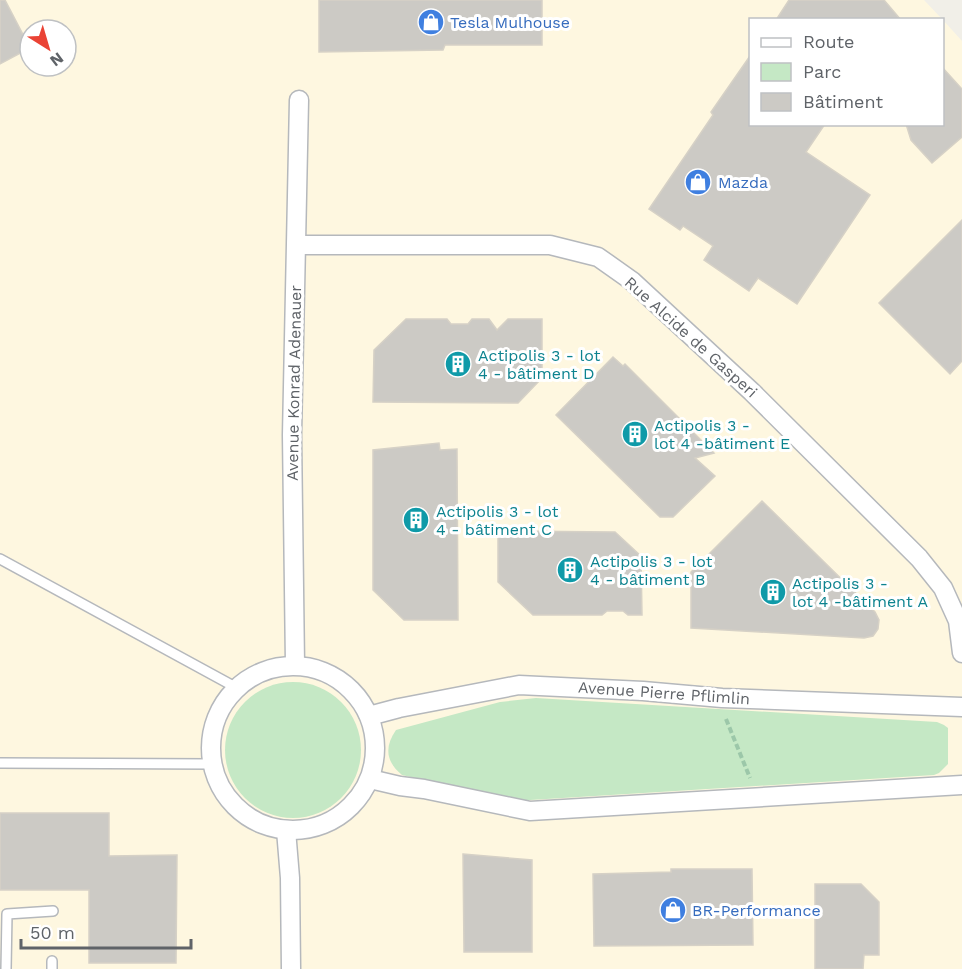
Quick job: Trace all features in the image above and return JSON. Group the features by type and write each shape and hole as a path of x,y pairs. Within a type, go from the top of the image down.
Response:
{"street":[{"name":"Avenue Konrad Adenauer","path":"295,665 292,435 299,100"},
{"name":"Rue Alcide de Gasperi","path":"297,244 550,245 598,257 632,281 752,392 919,558 943,588 958,621 962,653"},
{"path":"295,665 318,669 339,680 357,696 369,716 375,736 375,758 370,778 356,801 337,818 312,828 286,830 261,824 238,810 221,789 212,764 211,737 220,710 237,688 254,675 274,668 295,665"},
{"name":"Avenue Pierre Pflimlin","path":"369,716 519,685 643,691 722,698 962,707"},
{"path":"370,778 530,811 962,786"},
{"path":"286,830 290,878 291,969"}],"lane":[{"path":"0,559 237,688"},
{"path":"0,763 212,764"},
{"path":"6,969 7,914 53,911"}],"path":[{"path":"722,698 722,709 753,784 753,797"}],"shaded area":[{"path":"0,0 924,0 941,18 749,18 749,126 944,126 944,21 962,41 962,969 0,969"}],"green space":[{"path":"293,682 319,688 341,702 355,724 361,750 355,776 341,798 319,812 293,818 267,812 245,798 231,776 225,750 231,724 245,702 267,688"},
{"path":"536,698 937,722 948,728 948,764 934,775 514,801 402,775 390,760 388,748 396,730 500,702"}],"building":[{"path":"0,0 5,0 18,25 18,54 0,64"},
{"name":"Tesla Mulhouse","path":"319,0 542,0 542,45 445,45 443,50 319,52"},
{"path":"789,0 884,0 899,18 777,18"},
{"path":"749,57 749,126 824,126 806,152 870,195 797,304 758,278 749,291 704,260 713,246 683,226 680,230 649,209 713,115 711,112"},
{"path":"944,69 962,89 962,137 932,163 911,140 907,126 944,126"},
{"path":"962,220 962,361 950,374 879,303"},
{"name":"Actipolis 3 - lot 4 - bâtiment D","path":"406,319 447,319 451,324 468,324 472,319 489,319 497,330 508,319 542,319 542,378 518,403 373,402 374,350"},
{"name":"Actipolis 3 - lot 4 -bâtiment E","path":"613,357 623,366 625,364 714,453 695,458 715,476 673,517 660,517 556,415"},
{"name":"Actipolis 3 - lot 4 - bâtiment C","path":"439,443 440,450 457,449 458,620 404,620 373,590 373,450"},
{"name":"Actipolis 3 - lot 4 -bâtiment A","path":"762,501 875,612 879,620 878,629 873,636 864,638 691,628 691,572"},
{"name":"Actipolis 3 - lot 4 - bâtiment B","path":"498,531 615,532 641,556 642,615 628,615 623,611 607,611 602,615 533,615 498,582"},
{"path":"0,813 109,813 109,856 177,855 176,963 89,963 89,890 0,890"},
{"path":"463,854 532,860 532,952 464,952"},
{"name":"BR-Performance","path":"671,869 752,869 753,945 594,946 593,874 671,872"},
{"path":"815,884 861,884 879,902 879,955 864,955 863,969 815,969"}],"place":[{"name":"Tesla Mulhouse","path":"431,22"},
{"name":"Mazda","path":"698,182"},
{"name":"Actipolis 3 - lot 4 - bâtiment D","path":"458,364"},
{"name":"Actipolis 3 - lot 4 -bâtiment E","path":"635,434"},
{"name":"Actipolis 3 - lot 4 - bâtiment C","path":"416,520"},
{"name":"Actipolis 3 - lot 4 - bâtiment B","path":"570,570"},
{"name":"Actipolis 3 - lot 4 -bâtiment A","path":"773,592"},
{"name":"BR-Performance","path":"673,910"}]}
